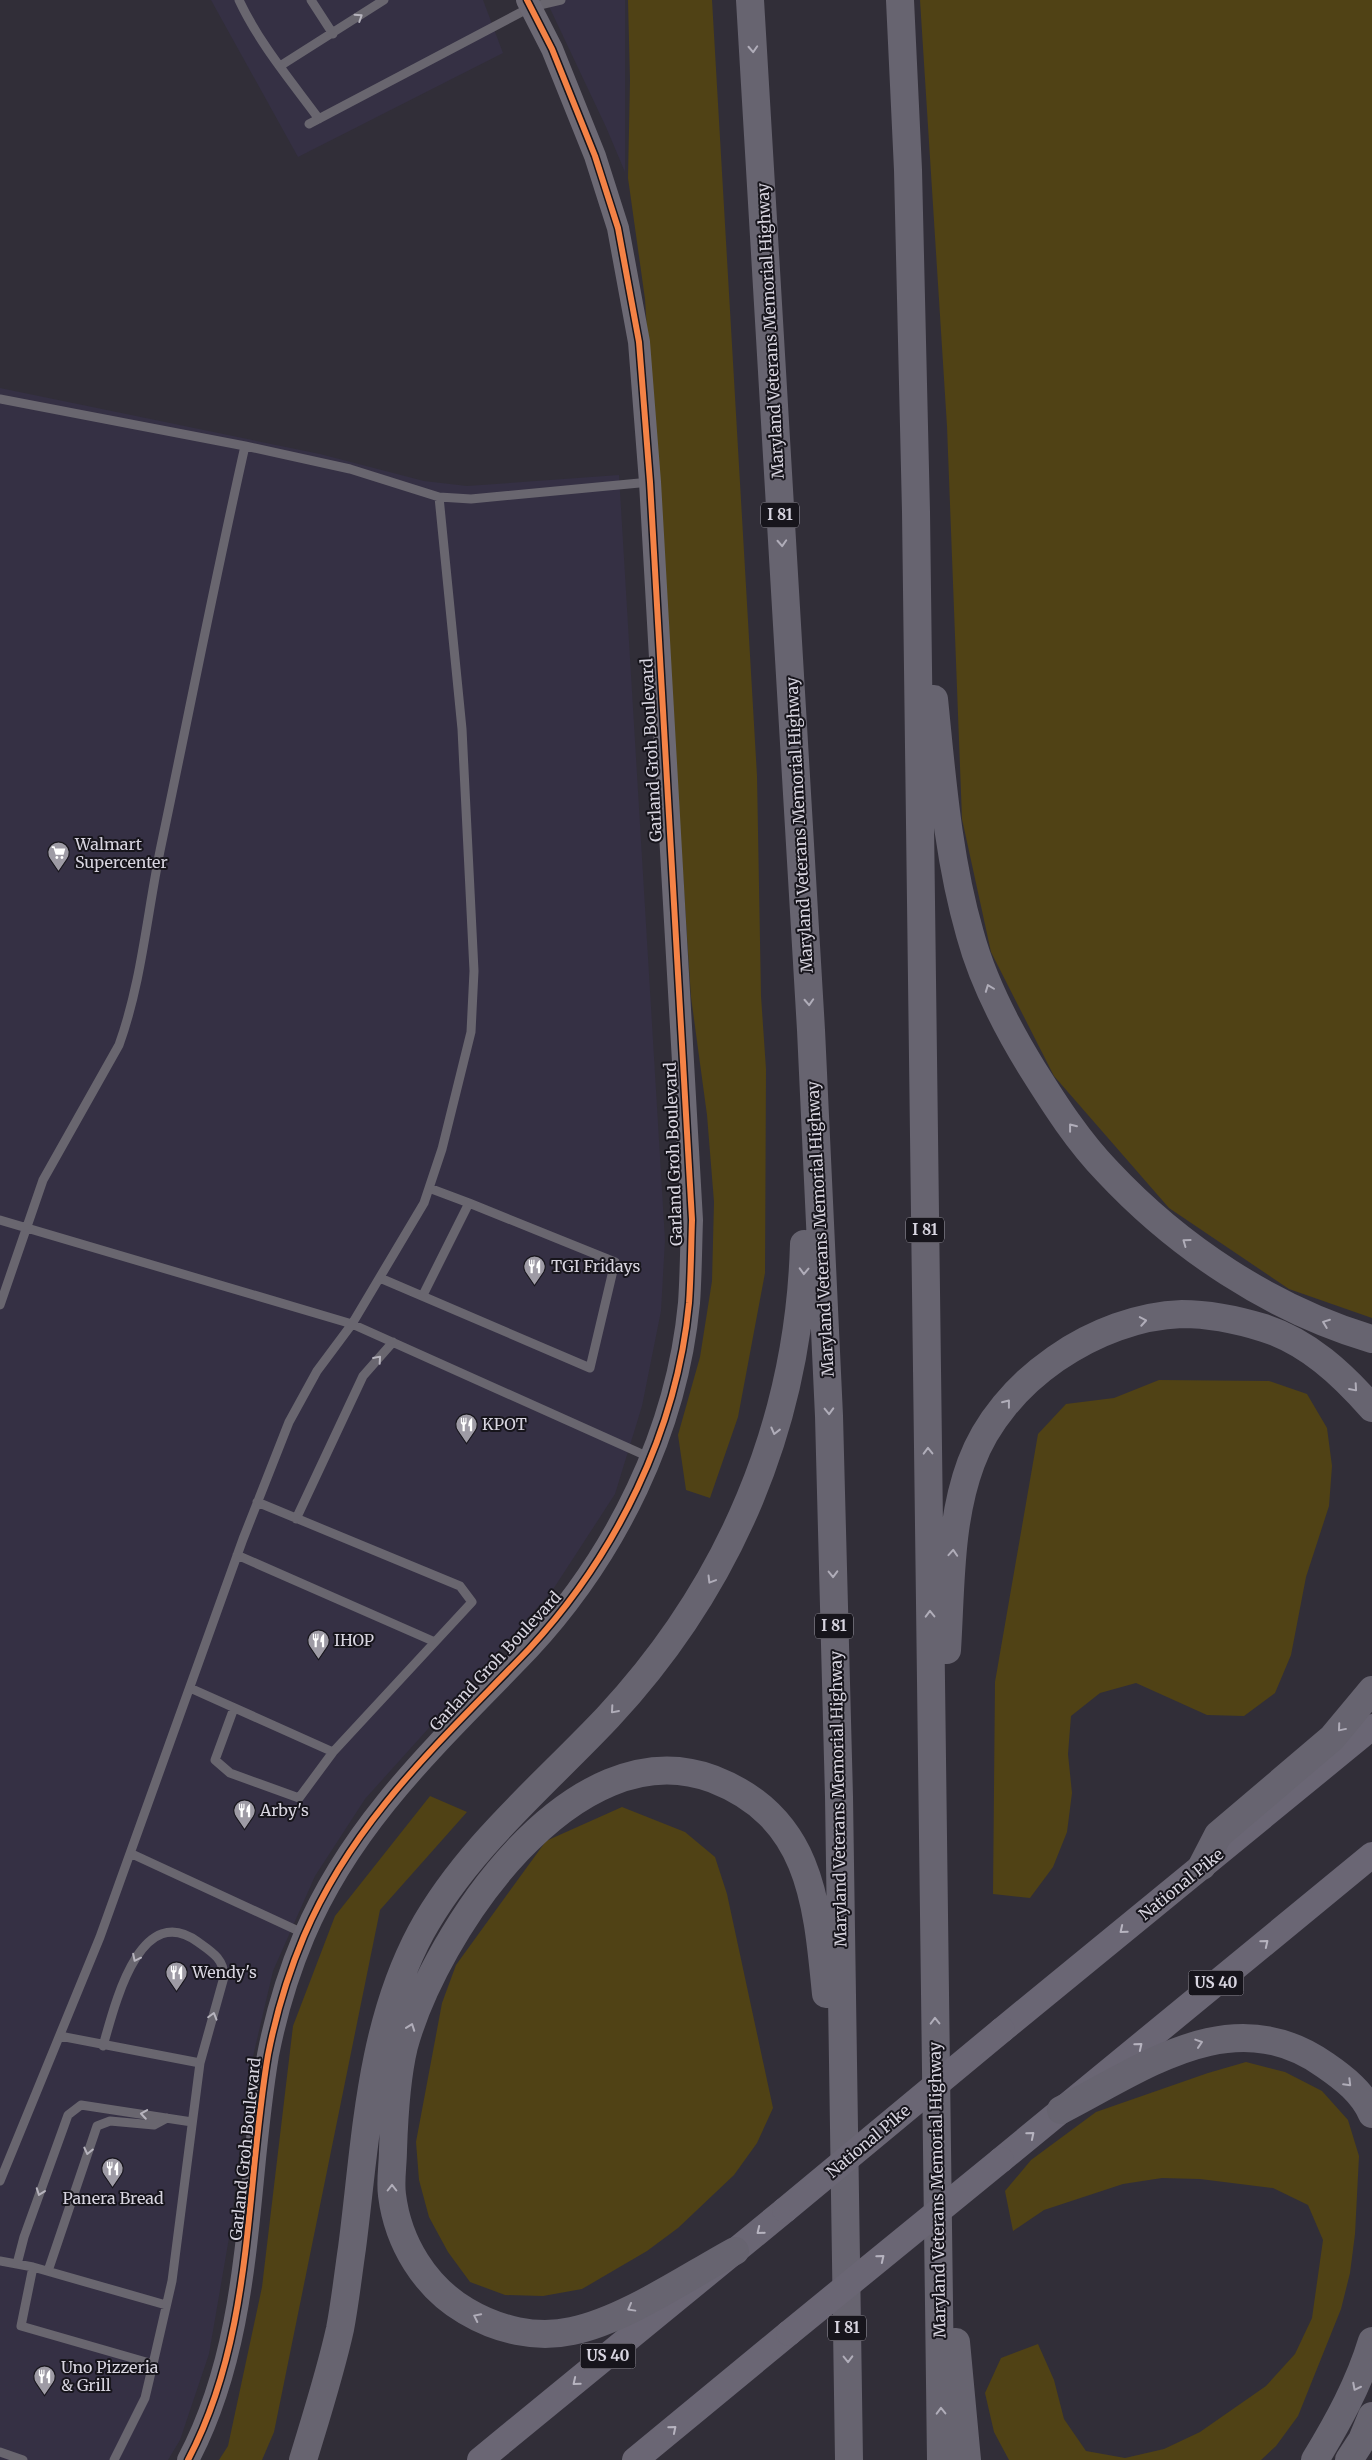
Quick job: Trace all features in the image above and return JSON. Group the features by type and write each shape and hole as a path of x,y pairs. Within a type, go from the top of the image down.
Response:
{"highway":[{"name":"Maryland Veterans Memorial Highway","path":"750,0 811,1030 829,1416 846,2223 848,2460"},
{"name":"Maryland Veterans Memorial Highway","path":"900,0 908,170 916,512 941,2460"},
{"path":"916,512 945,807 956,872 970,935 992,994 1016,1042 1060,1112 1100,1163 1159,1222 1211,1260 1264,1293 1307,1315 1372,1339"},
{"path":"303,2460 322,2399 340,2328 366,2118 380,2040 400,1980 421,1932 451,1886 486,1843 609,1716 660,1657 687,1619 718,1566 748,1506 770,1447 796,1345 803,1285 811,1030"},
{"path":"934,1881 953,1546 971,1462 992,1422 1019,1388 1053,1360 1086,1339 1129,1323 1182,1314 1226,1318 1266,1328 1310,1350 1348,1380 1372,1408"},
{"path":"1202,1866 1218,1835 1332,1738 1372,1690"},
{"path":"735,2251 605,2323 569,2332 535,2334 504,2329 475,2316 446,2299 421,2272 403,2239 392,2195 393,2129 404,2048 423,1993 445,1948 473,1902 505,1862 556,1815 598,1787 634,1774 668,1770 700,1774 732,1787 759,1804 782,1826 799,1855 812,1892 821,1939 846,2223"},
{"path":"1061,2110 1164,2056 1202,2042 1232,2036 1274,2040 1314,2057 1344,2079 1368,2104 1372,2114"},
{"path":"936,2121 967,2460"},
{"path":"1315,2460 1337,2425 1362,2374 1372,2341"},
{"path":"1349,2460 1362,2440 1372,2416"}],"main road":[{"name":"National Pike","path":"480,2460 1372,1727"},
{"name":"US 40","path":"635,2460 1372,1856"}],"street":[{"name":"Garland Groh Boulevard","path":"188,2460 215,2396 231,2338 247,2249 268,2054 282,1995 305,1934 337,1871 368,1823 402,1781 531,1646 570,1601 627,1510 651,1458 675,1381 687,1314 692,1220 650,482 639,342 618,228 595,156 572,95 529,3"}],"lane":[{"path":"239,0 247,17 319,119"},
{"path":"311,0 333,34"},
{"path":"280,66 384,0"},
{"path":"309,124 529,3 561,0"},
{"path":"0,398 245,446 350,469 439,497 471,499 650,482"},
{"path":"0,1305 43,1180 118,1045 126,1025 142,962 149,907 184,727 245,446"},
{"path":"0,2182 132,1854 257,1502 289,1422 317,1371 352,1324 424,1203 442,1149 471,1032 474,971 462,729 439,497"},
{"path":"380,1278 590,1368 615,1262 469,1202 429,1188"},
{"path":"423,1295 469,1202"},
{"path":"0,1220 352,1324 651,1458"},
{"path":"296,1519 363,1376 393,1342"},
{"path":"234,1708 215,1760 230,1773 299,1798 333,1752 472,1602 460,1586 257,1502"},
{"path":"238,1555 434,1642"},
{"path":"190,1688 333,1752"},
{"path":"132,1854 305,1934"},
{"path":"103,2046 115,2005 139,1951 156,1935 174,1932 191,1937 217,1956 224,1967 224,1977 200,2063 172,2280 145,2398 114,2460"},
{"path":"60,2036 103,2046 200,2063"},
{"path":"17,2264 24,2237 68,2114 81,2105 192,2122"},
{"path":"48,2271 97,2126 110,2121 154,2125 167,2118"},
{"path":"0,2261 33,2267 166,2305"},
{"path":"33,2267 21,2326 153,2364"},
{"path":"0,2452 23,2460"}],"shaded area":[{"path":"211,0 483,0 503,53 298,157"},
{"path":"546,0 625,0 625,172 606,127"},
{"path":"628,0 712,0 757,776 761,996 766,1069 765,1273 738,1417 710,1498 686,1490 678,1435 700,1357 712,1281 714,1202 707,1115 691,997 645,299 628,178 630,80"},
{"path":"920,0 1372,0 1372,1318 1289,1289 1169,1208 1054,1076 991,952 962,819 947,426"},
{"path":"0,388 320,454 424,481 467,486 619,475 665,1240 661,1311 642,1406 615,1494 552,1591 365,1799 315,1876 273,1971 248,2078 230,2232 209,2354 180,2440 168,2460 0,2460"},
{"path":"1159,1380 1269,1381 1307,1394 1327,1428 1332,1466 1329,1506 1306,1577 1291,1655 1275,1693 1244,1716 1207,1715 1136,1683 1100,1693 1071,1716 1068,1754 1072,1793 1067,1832 1053,1867 1030,1898 993,1894 995,1682 1038,1434 1066,1404 1114,1398"},
{"path":"430,1796 467,1812 380,1910 274,2432 262,2460 219,2460 228,2446 262,2287 293,2026 335,1916"},
{"path":"622,1807 685,1832 715,1857 727,1894 773,2108 757,2143 734,2175 678,2228 647,2251 582,2289 543,2296 505,2295 470,2282 448,2252 429,2217 419,2180 416,2142 442,2003 456,1965 546,1841"},
{"path":"1246,2062 1285,2072 1322,2091 1348,2120 1359,2156 1355,2234 1350,2273 1341,2309 1298,2416 1276,2446 1261,2460 1009,2460 994,2432 985,2393 1001,2358 1038,2344 1054,2380 1064,2419 1086,2451 1125,2458 1164,2449 1200,2432 1266,2386 1295,2354 1312,2318 1323,2240 1308,2205 1273,2188 1200,2179 1162,2178 1123,2184 1044,2210 1013,2231 1005,2191 1031,2160 1096,2112 1208,2073"}],"cycle path":[{"path":"188,2460 209,2412 225,2363 236,2313 244,2261 268,2055 283,1994 304,1936 324,1893 374,1817 433,1748 529,1649 589,1573 615,1532 637,1489 656,1444 671,1398 682,1351 689,1303 692,1220 650,482 639,342 618,228 595,156 552,49 527,0"}],"place":[{"name":"Walmart Supercenter","path":"59,872"},
{"name":"TGI Fridays","path":"535,1285"},
{"name":"KPOT","path":"466,1443"},
{"name":"IHOP","path":"318,1659"},
{"name":"Arby's","path":"244,1829"},
{"name":"Wendy's","path":"176,1991"},
{"name":"Panera Bread","path":"113,2188"},
{"name":"Uno Pizzeria & Grill","path":"45,2395"}]}
